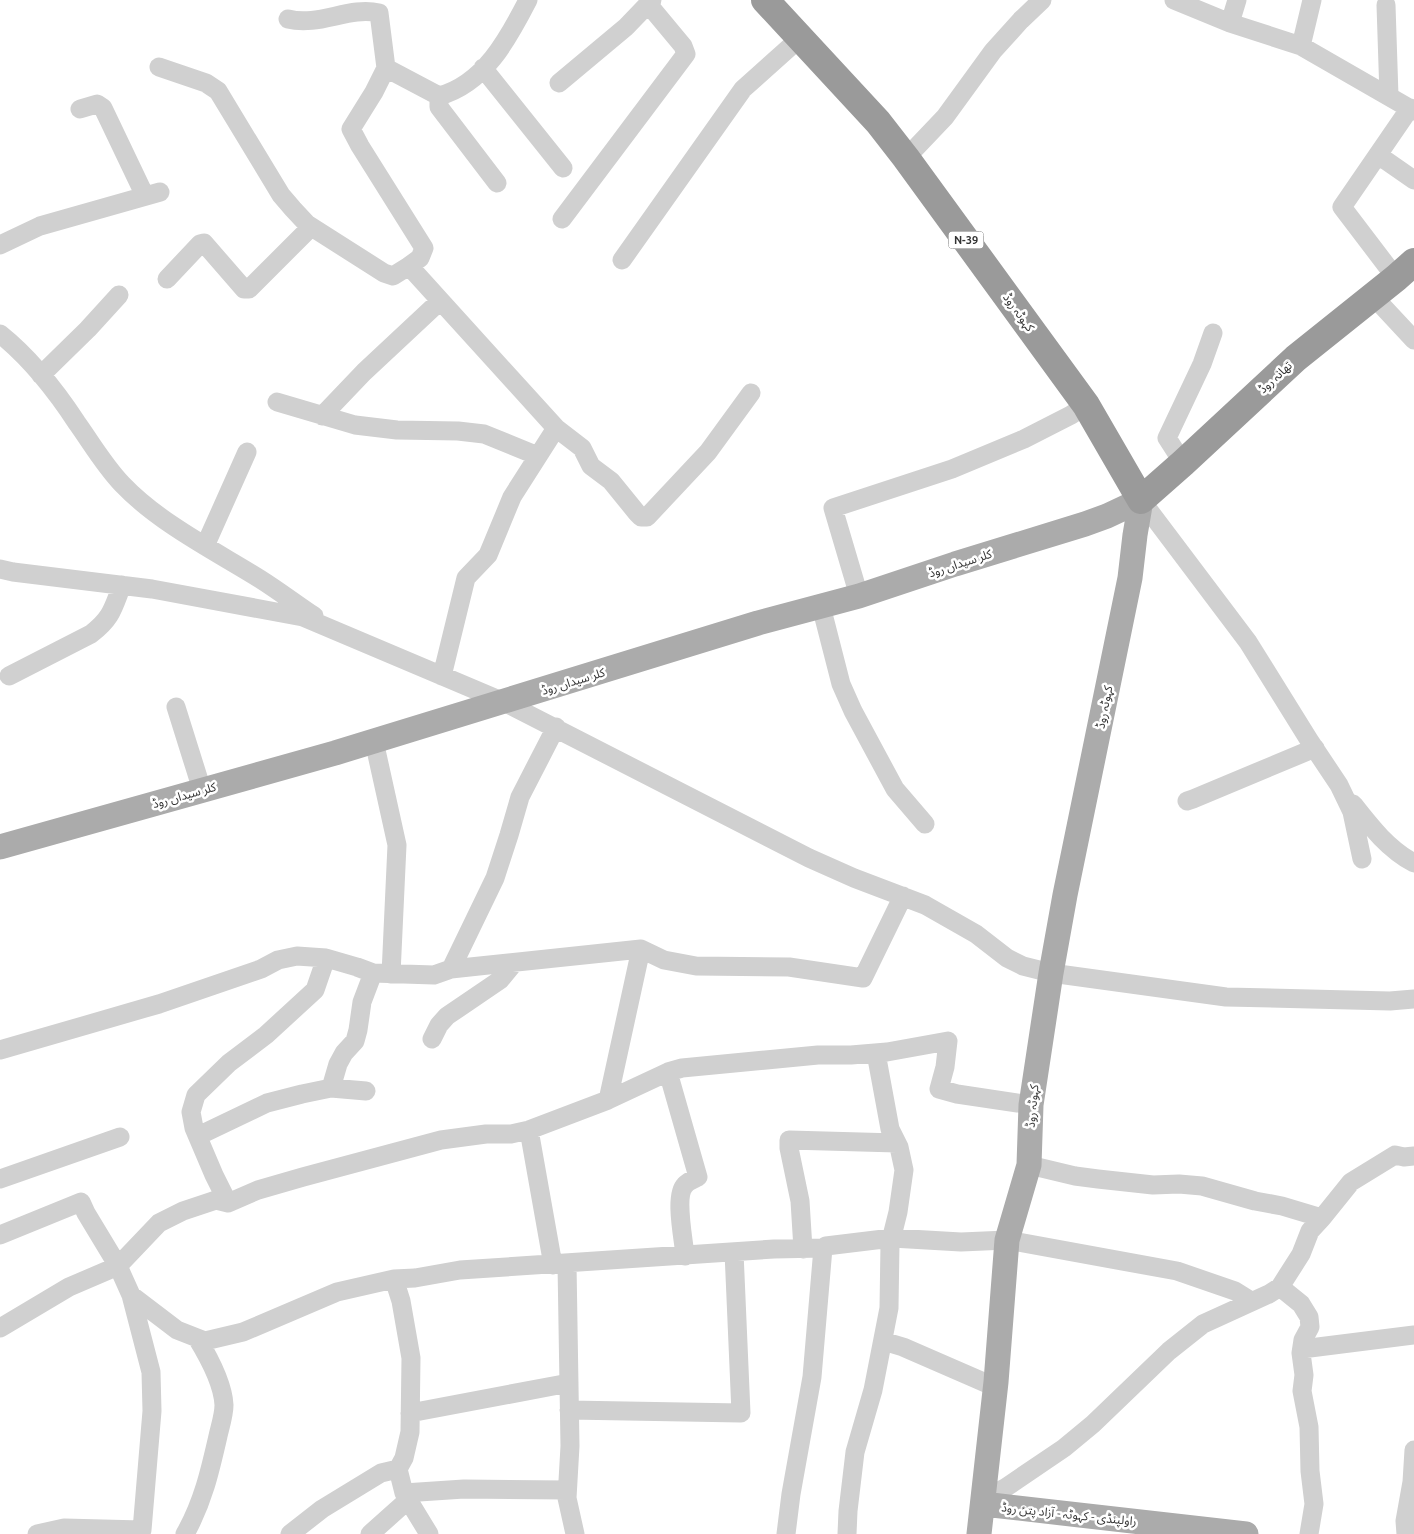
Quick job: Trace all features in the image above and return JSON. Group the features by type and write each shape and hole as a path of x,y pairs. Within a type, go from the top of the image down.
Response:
{"highway":[{"name":"کہوٹہ روڈ","path":"765,0 878,122 906,158 1086,405 1141,500"},
{"name":"تھانہ روڈ","path":"1141,500 1296,358 1373,296 1407,273"}],"main road":[{"name":"کلر سیداں روڈ","path":"0,847 374,742 758,623 860,596 955,564 1085,524 1141,500"},
{"name":"کہوٹہ روڈ","path":"979,1534 995,1387 1007,1240 1029,1165 1031,1105 1051,973 1130,578 1141,500"},
{"name":"راولپنڈی - کہوٹہ - آزاد پتن روڈ","path":"983,1502 1246,1534"}],"street":[{"path":"386,68 439,96 450,93 467,84 502,48 528,0"},
{"path":"906,158 945,117 993,51 1042,0"},
{"path":"1174,0 1230,23 1300,46 1412,110 1378,154 1342,207 1407,273"},
{"path":"1230,23 1237,0"},
{"path":"1300,46 1312,0"},
{"path":"558,83 626,27 650,2 683,46 686,54 562,219"},
{"path":"1386,5 1389,96"},
{"path":"158,67 206,83 218,91 281,195 311,226 384,273 393,276 420,258 424,248 360,146 352,129 386,68 379,13 368,10 306,22 288,19"},
{"path":"622,260 742,89 800,38"},
{"path":"483,68 563,168"},
{"path":"439,96 439,107 497,183"},
{"path":"0,246 40,226 152,194 103,108 97,104 80,110"},
{"path":"1378,154 1414,180"},
{"path":"167,279 200,244 204,243 244,289 249,289 311,226"},
{"path":"409,266 556,428 582,448 591,466 611,482 641,517 647,517 708,452 751,393"},
{"path":"40,375 88,329 119,295"},
{"path":"1373,296 1414,340"},
{"path":"322,416 364,372 440,301"},
{"path":"1183,463 1167,438 1202,364 1213,333"},
{"path":"0,334 13,344 40,375 77,422 98,457 123,486 152,510 205,546 263,581 335,631"},
{"path":"277,402 355,425 397,430 458,431 484,434 538,456"},
{"path":"860,596 833,508 952,469 1024,439 1071,415 1086,405"},
{"path":"442,676 466,578 488,555 512,497 556,428"},
{"path":"205,546 246,452"},
{"path":"1141,500 1248,642 1339,785 1369,826 1390,847 1414,863"},
{"path":"0,569 152,589 303,617 504,702 808,858 903,896 942,914 976,934 1007,958 1023,966 1051,973 1226,997 1390,1001 1414,999"},
{"path":"9,676 91,634 103,625 111,615 122,585"},
{"path":"821,606 841,684 849,702 895,789 925,824"},
{"path":"176,708 202,790"},
{"path":"451,970 494,878 520,797 556,727"},
{"path":"374,742 397,845 391,974"},
{"path":"1186,800 1193,799 1315,748"},
{"path":"1339,785 1352,812 1362,859"},
{"path":"0,1050 159,1004 261,969 278,960 297,956 326,958 357,966 373,973 434,975 451,970 641,949 664,960 696,966 789,967 863,978 903,896"},
{"path":"608,1100 641,949"},
{"path":"228,1203 194,1128 191,1112 196,1095 229,1063 266,1035 315,990 326,958"},
{"path":"432,1039 439,1025 447,1016 500,980 514,963"},
{"path":"331,1088 338,1064 344,1053 355,1041 362,1002 373,973"},
{"path":"0,1328 69,1287 118,1266 159,1223 183,1211 216,1200 228,1203 258,1190 441,1140 486,1134 511,1134 529,1130 608,1100 668,1072 682,1068 818,1055 876,1053 948,1041 945,1068 939,1089 957,1094 1031,1105"},
{"path":"847,1534 855,1452 873,1390 889,1308 892,1238 904,1170 897,1143 890,1129 876,1053"},
{"path":"668,1072 698,1177 684,1185 681,1192 680,1202 685,1256"},
{"path":"198,1136 267,1104 331,1088 366,1091"},
{"path":"529,1130 560,1264 569,1383 570,1446 567,1498 575,1534"},
{"path":"0,1178 120,1136"},
{"path":"803,1249 800,1201 789,1148 790,1140 897,1143"},
{"path":"983,1502 1064,1448 1093,1424 1169,1351 1203,1324 1280,1287 1300,1254 1310,1231 1351,1182 1395,1155 1404,1157 1414,1156"},
{"path":"1029,1165 1075,1176 1098,1179 1153,1185 1179,1184 1202,1186 1322,1218"},
{"path":"0,1235 81,1202 118,1266 131,1296 151,1372 152,1410 142,1530 64,1528 37,1534"},
{"path":"131,1296 177,1330 205,1342 243,1332 337,1292 394,1279 415,1278 460,1270 823,1248 826,1246 892,1238 961,1242 1007,1240 1177,1271 1235,1291 1252,1301"},
{"path":"786,1534 791,1494 812,1377 823,1248"},
{"path":"569,1410 741,1413 734,1252"},
{"path":"394,1279 401,1301 411,1358 410,1432 404,1458 398,1470 406,1496 428,1534"},
{"path":"1280,1287 1301,1304 1309,1317 1310,1327 1303,1340 1302,1349 1304,1375 1302,1391 1310,1426 1310,1471 1314,1504 1309,1534"},
{"path":"1302,1349 1414,1336"},
{"path":"185,1534 196,1514 209,1476 224,1406 210,1361 197,1338"},
{"path":"883,1341 904,1347 995,1387"},
{"path":"410,1413 569,1383"},
{"path":"1406,1534 1405,1521 1412,1482 1414,1450"},
{"path":"290,1534 322,1509 381,1473 398,1470"},
{"path":"370,1534 406,1496 464,1488 567,1490"}]}
